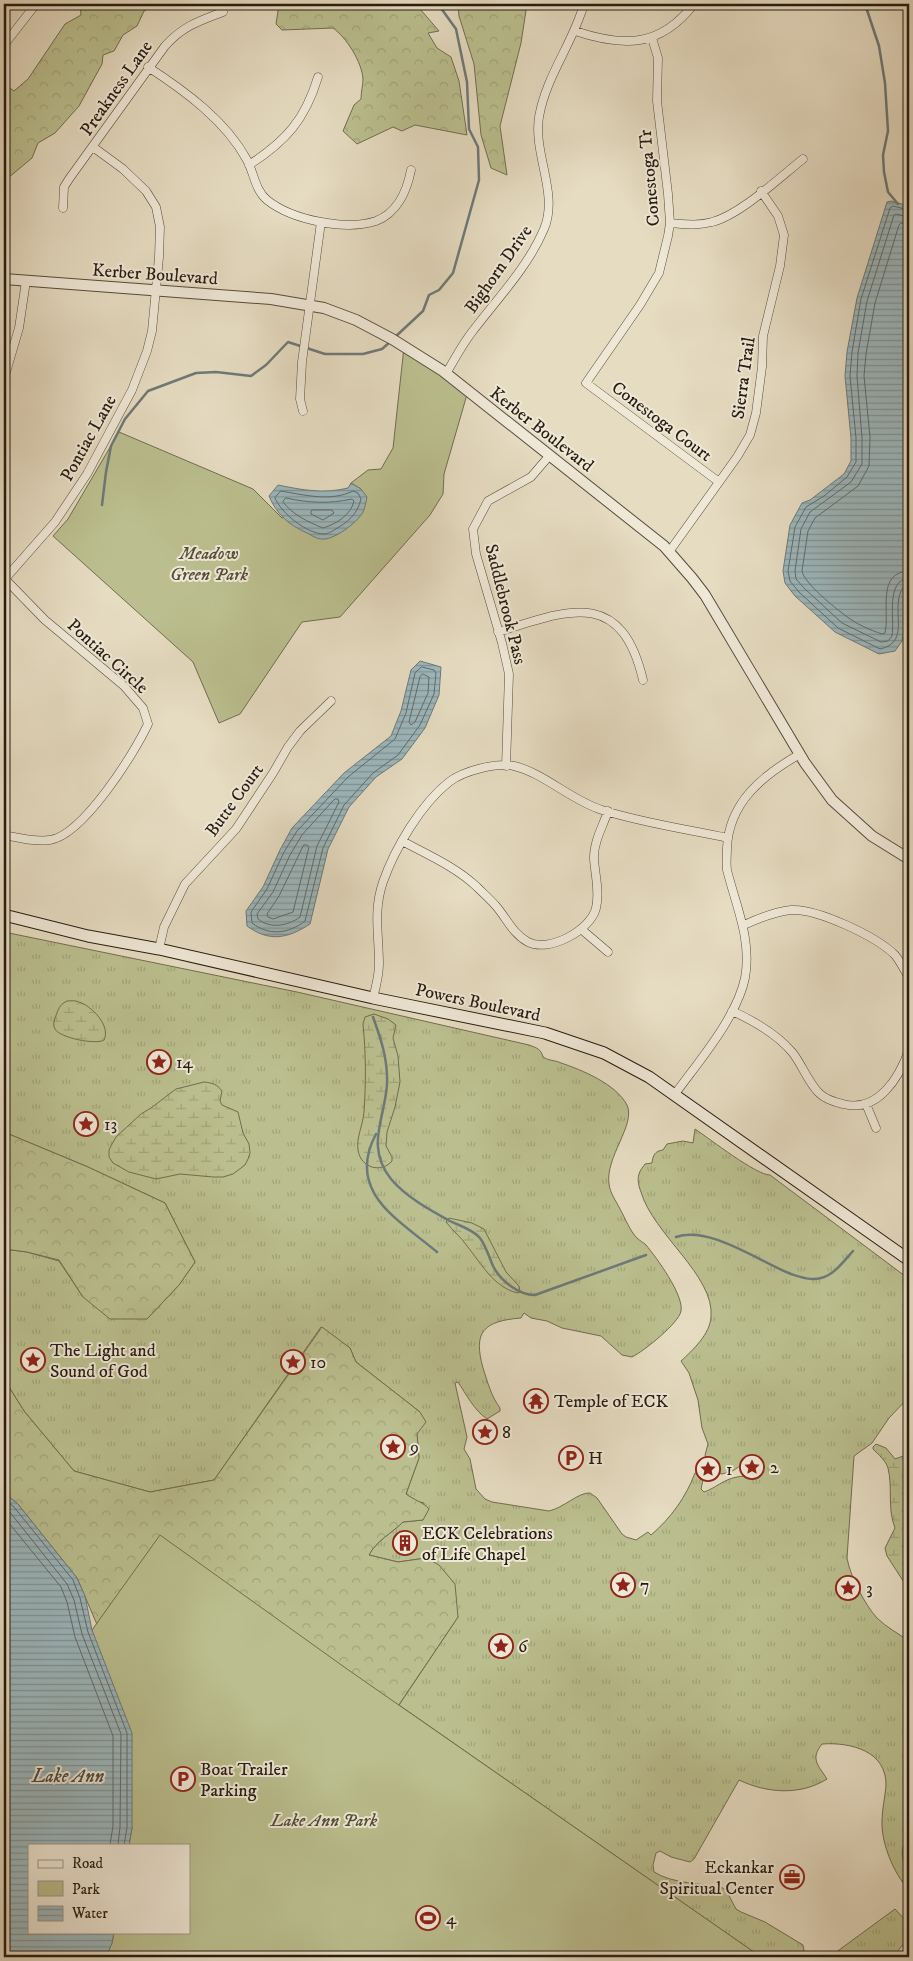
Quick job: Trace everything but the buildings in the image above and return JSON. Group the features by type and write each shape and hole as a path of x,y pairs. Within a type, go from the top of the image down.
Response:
{"main road":[{"name":"Powers Boulevard","path":"4,916 373,998 545,1033 568,1040 623,1062 675,1094 909,1262"}],"street":[{"path":"4,45 36,4"},
{"name":"Bighorn Drive","path":"446,374 471,334 531,253 545,228 550,204 541,160 539,117 552,76 575,30 584,4"},
{"path":"575,30 596,38 622,42 652,38 670,28 694,4"},
{"name":"Preakness Lane","path":"62,208 64,187 148,67 175,35 192,23 224,12"},
{"name":"Conestoga Tr","path":"586,383 640,305 659,273 670,223 657,101 658,58 652,38"},
{"path":"148,67 201,106 226,131 249,165 258,189 267,200 298,218 321,222 354,224 376,221 387,214 405,194 411,170"},
{"path":"249,165 283,140 295,127 311,99 318,77"},
{"name":"Pontiac Lane","path":"4,579 31,551 67,506 87,474 132,390 147,351 152,331 160,227 156,207 146,191 123,169 93,148"},
{"path":"670,223 692,225 712,222 731,214 803,159"},
{"name":"Sierra Trail","path":"669,552 720,482 750,435 758,395 763,336 780,266 784,235 778,216 761,191"},
{"path":"303,411 300,399 302,362 321,222"},
{"name":"Kerber Boulevard","path":"4,279 271,299 310,305 356,320 392,339 446,374 600,494 669,552 705,595 800,754 832,800 872,836 909,859"},
{"path":"4,379 19,328 26,281"},
{"name":"Conestoga Court","path":"586,383 720,482"},
{"name":"Saddlebrook Pass","path":"506,766 509,674 476,554 473,529 488,501 531,477 550,455"},
{"name":"Pontiac Circle","path":"4,579 45,620 124,686 143,708 148,724 140,742 118,774 82,821 70,831 63,836 50,840 31,840 4,835"},
{"path":"498,632 554,615 584,611 599,615 619,627 632,643 644,680"},
{"name":"Butte Court","path":"159,949 164,927 185,884 236,829 288,747 331,701"},
{"path":"675,1094 732,1011 745,977 744,925 727,869 728,838 734,817 743,800 769,773 800,754"},
{"path":"373,998 379,966 376,915 383,882 402,841 424,808 450,781 470,772 491,766 514,766 543,778 581,801 608,812 728,838"},
{"path":"402,841 455,870 475,885 496,906 516,934 530,944 545,945 558,942 581,929 587,924 596,909 598,893 594,857 597,841 608,812"},
{"path":"744,925 765,916 793,910 821,916 844,924 876,940 895,956 909,978"},
{"path":"581,929 608,952"},
{"path":"732,1011 754,1021 779,1039 792,1052 812,1086 820,1095 831,1101 846,1105 874,1102 882,1095 905,1060 909,1050"},
{"path":"866,1104 876,1128"}],"green space":[{"path":"80,4 156,4 144,11 137,26 123,35 114,51 103,55 102,64 79,106 55,133 38,143 32,158 8,178 7,192 4,197 4,106 7,102 4,100 4,84 14,91 28,79 65,24 81,15"},
{"path":"282,4 411,4 420,9 439,31 428,33 437,48 451,57 459,81 467,135 415,125 402,131 393,127 357,144 343,131 354,105 361,99 362,72 352,50 343,37 333,28 282,30 276,24 278,11"},
{"path":"458,4 527,4 521,43 500,126 507,175 491,168 481,135 474,64 459,16"},
{"name":"Meadow Green Park","path":"404,347 468,391 444,474 443,494 430,515 340,617 302,622 240,714 219,723 193,662 53,536 68,519 119,432 253,489 282,518 361,489 351,483 368,470 381,469 393,448"},
{"path":"4,932 297,992 529,1045 538,1049 545,1058 569,1066 607,1084 622,1097 629,1113 624,1132 611,1163 609,1184 613,1197 632,1232 646,1245 674,1286 681,1304 681,1311 668,1329 632,1357 622,1355 601,1336 562,1328 547,1321 531,1318 524,1313 521,1318 498,1322 484,1331 479,1345 480,1356 490,1389 500,1411 487,1419 474,1407 458,1382 455,1383 467,1437 464,1449 470,1459 476,1489 485,1499 492,1502 549,1511 581,1495 590,1493 597,1498 622,1534 636,1540 648,1532 651,1535 665,1522 682,1499 695,1473 702,1472 704,1475 701,1489 704,1492 727,1480 752,1475 759,1470 757,1460 754,1458 748,1459 735,1469 721,1474 710,1467 705,1455 708,1444 702,1428 698,1400 689,1373 681,1361 691,1352 708,1330 711,1317 710,1302 694,1271 648,1208 638,1183 638,1176 641,1170 645,1164 652,1163 656,1152 663,1150 667,1144 683,1141 693,1143 695,1129 744,1163 770,1175 909,1279 909,1397 889,1418 872,1443 854,1456 847,1558 855,1581 872,1612 884,1624 909,1641 909,1890 898,1876 886,1848 882,1830 886,1786 885,1774 874,1757 855,1747 844,1745 822,1744 818,1749 816,1758 818,1766 827,1779 806,1788 783,1791 772,1790 760,1788 739,1780 694,1859 690,1862 671,1857 660,1851 656,1853 653,1865 654,1872 670,1879 723,1888 736,1909 765,1922 803,1945 804,1951 815,1955 823,1956 835,1953 895,1909 909,1924 909,1937 893,1957 761,1957 399,1705 458,1617 426,1558 398,1562 369,1555 380,1541 403,1522 423,1520 424,1503 416,1501 406,1494 419,1458 417,1434 420,1412 356,1362 350,1348 321,1327 214,1480 150,1492 74,1471 24,1411 4,1379 4,1249 27,1252 59,1261 83,1297 147,1319 179,1285 195,1262 165,1203 88,1167 4,1132"},
{"path":"67,1001 78,1001 84,1004 99,1017 105,1029 104,1040 94,1042 78,1040 64,1035 55,1029 54,1023 59,1007"},
{"path":"374,1014 388,1019 396,1025 393,1038 398,1056 400,1082 387,1132 386,1146 392,1161 388,1165 378,1168 367,1165 358,1150 365,1101 363,1024 365,1017"},
{"path":"204,1082 212,1083 218,1087 222,1091 220,1101 222,1105 238,1112 243,1133 249,1144 250,1153 245,1165 233,1174 223,1177 180,1174 156,1179 129,1172 113,1163 109,1157 109,1150 116,1137 141,1114 176,1089"},
{"path":"4,1132 88,1167 165,1203 195,1262 179,1285 147,1319 110,1319 83,1297 59,1260 27,1252 4,1249"},
{"path":"449,1218 472,1223 484,1229 506,1272 519,1286 520,1292 509,1290 502,1286 489,1274 446,1222"},
{"path":"322,1327 350,1348 356,1362 420,1412 426,1422 417,1434 419,1458 406,1494 429,1509 423,1520 403,1522 380,1541 369,1555 398,1562 426,1558 439,1565 455,1584 458,1617 359,1764 145,1736 77,1578 17,1503 4,1493 4,1379 24,1411 74,1471 150,1492 214,1480"},
{"path":"876,1444 886,1448 895,1459 909,1454 909,1590 887,1556 885,1548 895,1528 891,1513 888,1468 884,1460 873,1449"},
{"name":"Lake Ann Park","path":"160,1535 347,1669 761,1957 106,1957 114,1934 190,1934 190,1844 129,1844 132,1828 92,1630"}],"water":[{"path":"891,201 909,206 909,587 904,594 905,628 902,641 895,651 879,654 835,632 795,596 785,583 783,571 790,525 802,503 810,500 844,474 851,461 851,438 845,376 847,352 857,298 887,202"},
{"path":"351,483 361,489 367,497 363,512 356,521 344,530 326,539 316,538 289,523 276,509 269,496 278,485 322,491 348,488"},
{"path":"420,661 441,667 439,695 425,728 402,759 376,777 349,807 328,849 310,924 294,933 278,937 263,935 247,926 246,911 263,887 292,828 344,773 391,736 401,711 411,670"},
{"name":"Lake Ann","path":"4,1493 17,1503 77,1578 85,1596 92,1630 132,1733 132,1828 129,1844 28,1844 28,1934 114,1934 106,1957 4,1957"},
{"path":"909,1835 909,1876 904,1864 902,1851"}],"waterway":[{"path":"394,338 423,311 429,295 439,290 453,273 479,180 478,147 469,129 467,82 456,29 438,4"},
{"path":"865,4 879,46 885,83 888,131 883,155 884,172 888,192 898,204"},
{"path":"102,505 111,446 125,419 148,391 196,373 216,372 251,376 266,365 288,342 325,354 363,354 382,349 390,342"},
{"path":"373,1017 379,1033 387,1075 386,1097 378,1132 379,1155 383,1167 397,1186 411,1197 434,1212 477,1235 484,1244 496,1271 510,1286 516,1290 535,1295 646,1255"},
{"path":"376,1134 368,1154 367,1172 372,1188 381,1203 393,1216 437,1252"},
{"path":"676,1237 689,1235 704,1236 719,1240 791,1274 809,1279 817,1279 830,1274 853,1251"}],"place":[{"name":"14","path":"159,1062"},
{"name":"13","path":"86,1124"},
{"name":"The Light and Sound of God","path":"33,1360"},
{"name":"10","path":"293,1362"},
{"name":"Temple of ECK","path":"536,1401"},
{"name":"8","path":"485,1432"},
{"name":"9","path":"393,1447"},
{"name":"H","path":"571,1458"},
{"name":"2","path":"752,1467"},
{"name":"1","path":"708,1469"},
{"name":"ECK Celebrations of Life Chapel","path":"405,1543"},
{"name":"7","path":"623,1585"},
{"name":"3","path":"848,1588"},
{"name":"6","path":"501,1646"},
{"name":"Boat Trailer Parking","path":"183,1779"},
{"name":"Eckankar Spiritual Center","path":"792,1877"},
{"name":"4","path":"428,1918"}]}
